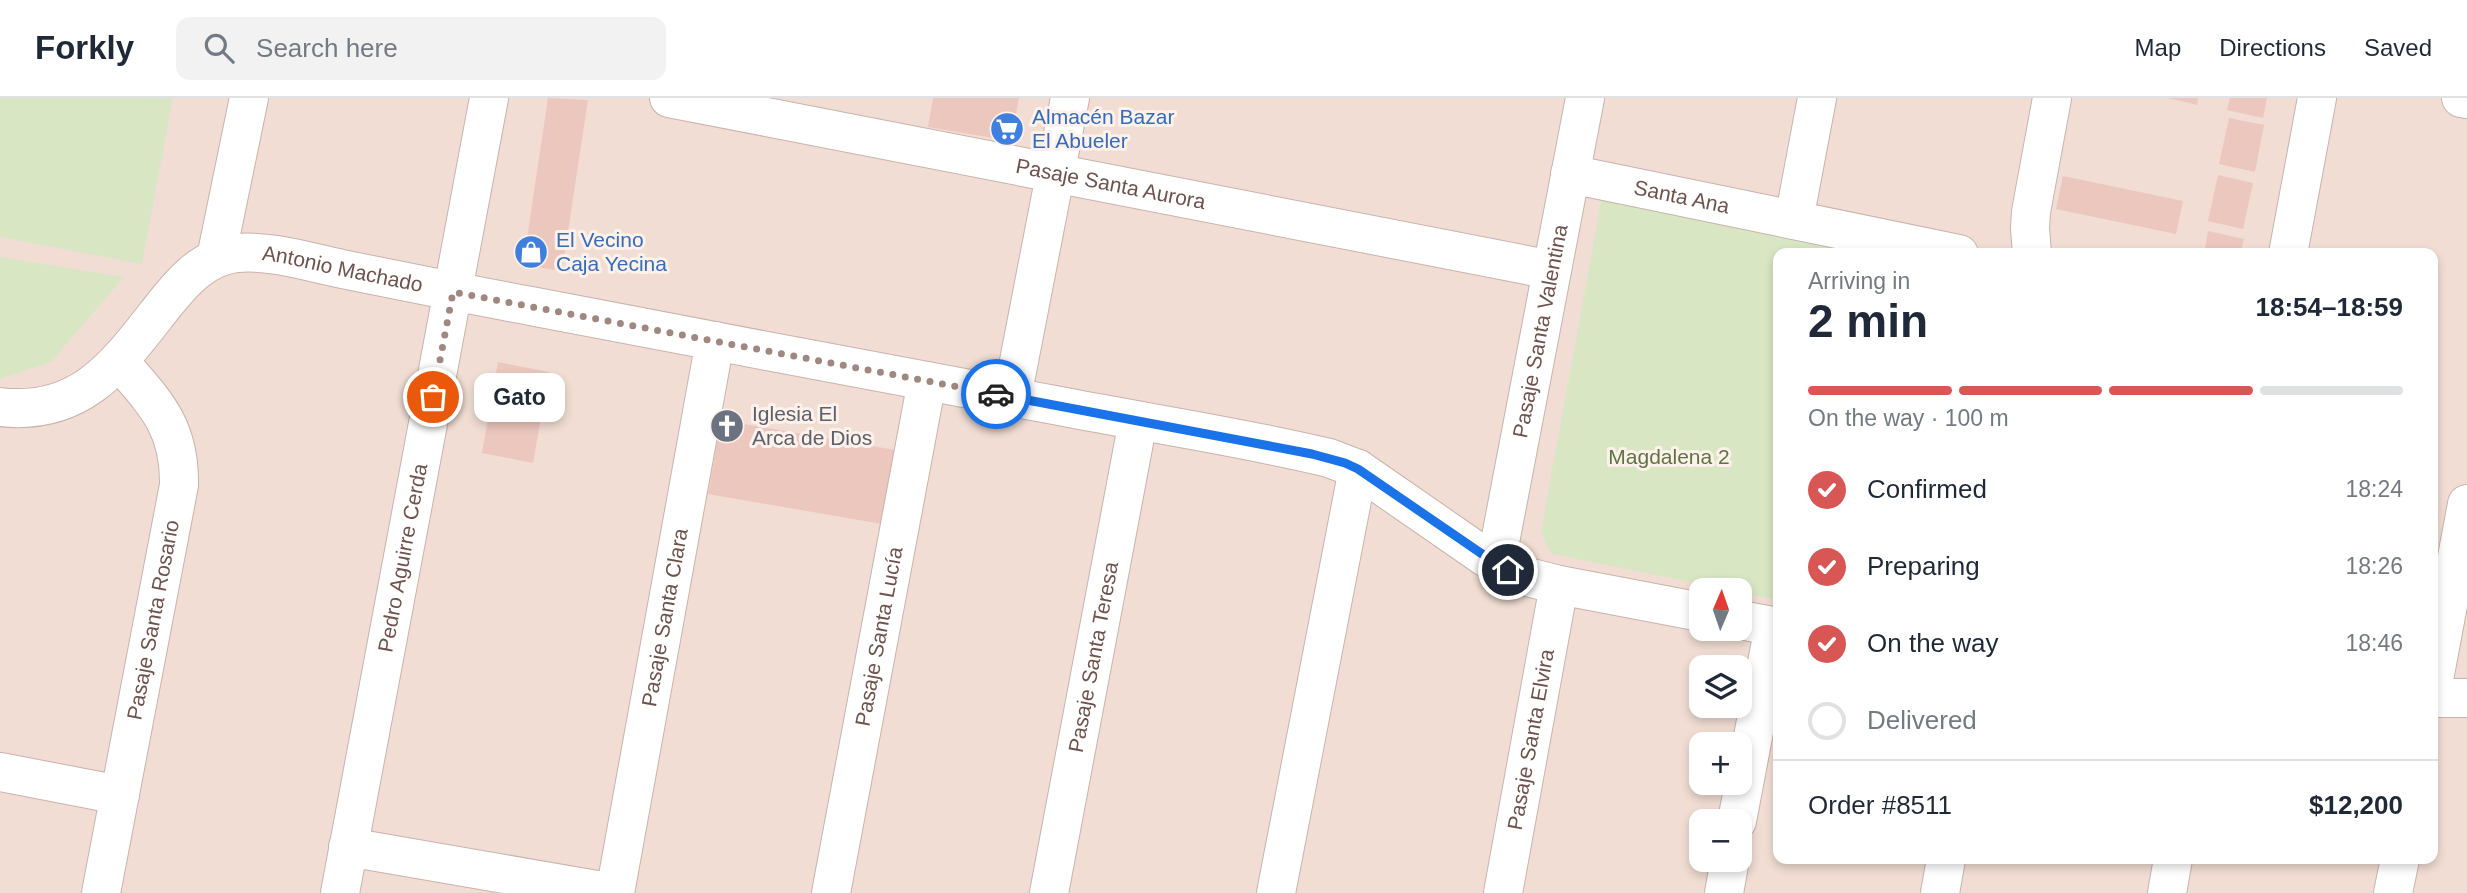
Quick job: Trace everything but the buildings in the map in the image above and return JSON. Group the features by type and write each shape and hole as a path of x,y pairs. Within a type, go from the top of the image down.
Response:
{"street":[{"path":"216,258 249,98"},
{"name":"Pedro Aguirre Cerda","path":"340,893 489,98"},
{"name":"Pasaje Santa Aurora","path":"669,98 1552,270"},
{"path":"1012,397 1070,98"},
{"name":"Pasaje Santa Valentina","path":"1496,563 1585,98"},
{"path":"1794,220 1817,98"},
{"path":"2032,248 2031,212 2052,98"},
{"path":"2289,248 2318,98"},
{"path":"2461,98 2467,99"},
{"name":"Santa Ana","path":"1570,174 1930,248"},
{"name":"Antonio Machado","path":"0,407 30,408 56,403 79,393 101,379 119,361 188,276 201,266 234,253 271,255 453,292 1312,454 1358,469 1496,563 1520,575 1689,610"},
{"name":"Pasaje Santa Clara","path":"614,893 715,341"},
{"name":"Pasaje Santa Rosario","path":"101,893 179,485 180,465 168,423 155,403 119,361"},
{"name":"Pasaje Santa Lucía","path":"831,893 927,381"},
{"name":"Pasaje Santa Teresa","path":"1049,893 1138,421"},
{"path":"1276,893 1358,469"},
{"path":"2438,658 2467,504"},
{"name":"Pasaje Santa Elvira","path":"1503,893 1559,585"},
{"path":"1739,809 1764,624"},
{"path":"2438,698 2467,698"},
{"path":"0,772 120,795"},
{"path":"348,847 614,893"},
{"path":"1940,893 1945,864"},
{"path":"2166,893 2172,864"},
{"path":"2393,893 2399,864"},
{"path":"1724,893 1728,872"}],"shaded area":[{"path":"0,98 2467,98 2467,893 0,893"}],"green space":[{"path":"0,98 173,98 142,264 0,237"},
{"name":"Magdalena 2","path":"1602,197 1860,248 1773,248 1773,599 1752,595 1752,578 1689,578 1689,582 1553,554 1541,531"},
{"path":"0,257 124,277 51,362 0,379"}],"way so far":[{"path":"433,397 453,292 996,394"}],"place":[{"name":"Almacén Bazar El Abueler","path":"1007,129"},
{"name":"El Vecino Caja Yecina","path":"531,252"},
{"name":"Gato","path":"433,397"},
{"name":"Iglesia El Arca de Dios","path":"727,426"}],"route":[{"path":"996,394 1312,454 1345,463 1358,469 1508,570"}]}
